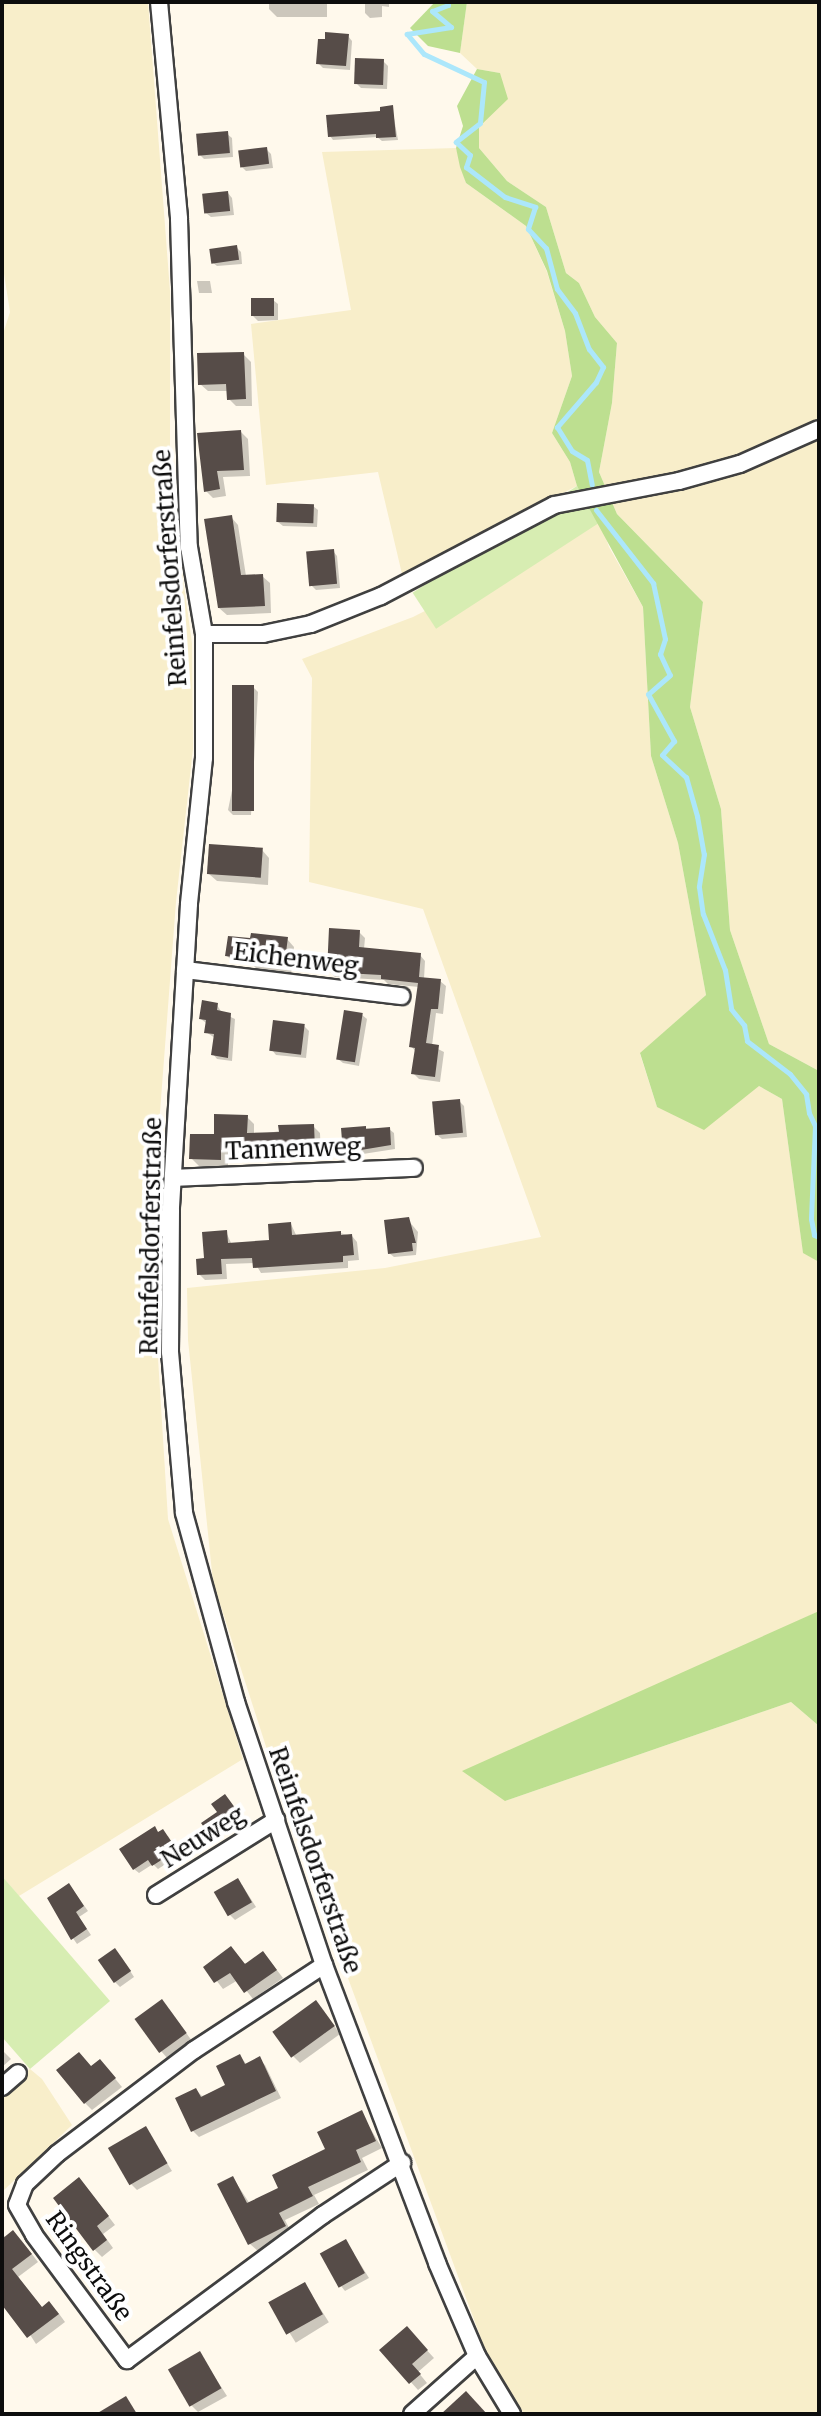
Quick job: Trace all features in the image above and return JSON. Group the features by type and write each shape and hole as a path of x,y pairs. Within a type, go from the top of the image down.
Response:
{"street":[{"name":"Reinfelsdorferstraße","path":"159,2 179,219 189,547 204,634 204,758 185,970 173,1178 170,1352 184,1513 236,1702 324,1965 402,2163 437,2263 477,2356 512,2414"},
{"path":"204,634 263,634 311,624 381,596 554,505 679,481 740,464 819,429"},
{"name":"Eichenweg","path":"185,970 401,996"},
{"name":"Tannenweg","path":"173,1178 414,1168"},
{"name":"Neuweg","path":"156,1895 276,1820"},
{"name":"Ringstraße","path":"324,1965 194,2050 57,2154 25,2184 17,2205 34,2235 127,2360 323,2215 402,2163"},
{"path":"2,2087 18,2073"},
{"path":"412,2414 477,2356"}],"shaded area":[{"path":"2,2 148,2 170,291 170,485 192,643 193,749 176,902 160,1112 158,1358 168,1519 243,1759 19,1896 2,1876 2,337 10,312 2,261"},
{"path":"467,2 819,2 819,1071 769,1044 730,930 721,809 690,707 703,602 617,514 599,472 612,403 617,343 595,317 579,283 566,273 546,207 507,181 479,148 479,127 500,73 477,69 460,53"},
{"path":"456,148 466,183 526,226 547,272 565,331 572,376 552,433 570,462 577,486 402,574 378,472 266,485 251,324 351,310 322,152"},
{"path":"600,522 609,547 643,607 651,756 678,843 706,995 640,1054 657,1107 759,1086 782,1099 803,1252 819,1262 819,1611 730,1654 505,1801 791,1702 819,1726 819,2414 524,2414 486,2352 290,1821 213,1582 188,1340 187,1288 385,1268 541,1237 423,909 309,882 312,678 302,659 413,617"},
{"path":"30,2069 42,2079 72,2125 2,2192 2,2093"}],"green space":[{"path":"435,2 467,2 460,53 428,46 410,28"},
{"path":"477,69 500,73 508,99 479,127 479,148 507,181 546,207 566,273 579,283 595,317 617,343 612,403 599,472 617,514 703,602 690,707 721,809 730,930 769,1044 819,1071 819,1262 803,1253 782,1099 759,1086 704,1130 657,1107 640,1053 706,995 678,843 651,756 643,607 577,486 570,462 552,433 572,376 565,331 547,271 526,226 466,183 460,167 456,148 463,126 457,106"},
{"path":"577,486 600,522 436,629 413,593"},
{"path":"819,1611 819,1726 791,1702 505,1801 462,1771"},
{"path":"2,1876 110,2001 30,2069 2,2037"}],"building":[{"path":"325,32 349,34 346,66 316,64 318,39 325,39"},
{"path":"355,58 384,59 383,85 354,84"},
{"path":"393,105 396,137 376,138 376,134 328,137 326,115 380,111 380,107"},
{"path":"228,131 230,153 198,156 196,134"},
{"path":"267,147 269,164 240,167 238,151"},
{"path":"228,191 230,211 204,214 202,194"},
{"path":"237,245 239,260 211,264 209,249"},
{"path":"251,298 274,298 274,316 251,316"},
{"path":"244,352 246,399 227,400 226,384 198,385 197,353"},
{"path":"241,430 244,470 217,471 220,489 204,492 197,433"},
{"path":"277,503 314,504 313,523 276,522"},
{"path":"232,515 241,575 263,574 265,606 218,608 204,519"},
{"path":"334,549 337,584 309,586 306,551"},
{"path":"232,685 254,685 254,811 232,811"},
{"path":"209,844 263,848 261,878 207,874"},
{"path":"329,928 360,930 359,947 421,953 419,977 441,979 438,1009 431,1009 426,1043 439,1045 435,1077 411,1074 415,1048 409,1047 418,983 381,979 381,975 327,972"},
{"path":"251,933 288,937 284,968 250,964 250,959 225,956 228,936 250,938"},
{"path":"202,1000 218,1003 217,1010 231,1013 228,1058 211,1055 214,1034 204,1033 206,1020 199,1019"},
{"path":"344,1010 363,1013 355,1062 336,1059"},
{"path":"273,1020 305,1024 301,1055 269,1051"},
{"path":"460,1099 463,1133 435,1135 432,1101"},
{"path":"214,1114 248,1115 247,1133 279,1132 278,1125 314,1124 315,1150 265,1156 264,1151 221,1150 221,1160 189,1159 190,1134 214,1134"},
{"path":"366,1126 366,1129 390,1127 391,1145 343,1153 341,1128"},
{"path":"409,1217 416,1243 412,1243 413,1251 388,1254 384,1220"},
{"path":"291,1222 292,1235 341,1231 341,1235 352,1234 354,1255 343,1256 343,1262 253,1268 252,1258 221,1259 222,1274 197,1275 196,1259 204,1258 202,1232 227,1230 228,1243 269,1240 268,1224"},
{"path":"225,1794 241,1816 210,1836 201,1823 217,1812 211,1804"},
{"path":"155,1826 158,1832 163,1829 177,1850 152,1866 148,1860 133,1870 119,1849"},
{"path":"238,1878 252,1902 228,1916 214,1892"},
{"path":"69,1883 84,1906 76,1912 87,1929 71,1940 47,1898"},
{"path":"231,1946 245,1964 263,1951 277,1970 244,1993 230,1973 214,1983 203,1967"},
{"path":"115,1948 131,1971 114,1983 98,1960"},
{"path":"162,1999 187,2033 159,2053 134,2019"},
{"path":"316,2000 335,2026 291,2058 272,2032"},
{"path":"79,2052 91,2066 100,2059 116,2078 84,2104 56,2070"},
{"path":"240,2054 245,2064 260,2056 276,2091 191,2132 175,2098 196,2088 201,2097 225,2085 216,2066"},
{"path":"362,2110 376,2141 356,2150 361,2162 308,2187 313,2196 279,2213 286,2226 248,2245 217,2184 233,2176 247,2203 278,2188 272,2175 325,2149 317,2132"},
{"path":"146,2126 168,2163 129,2185 108,2148"},
{"path":"79,2177 109,2216 97,2226 107,2240 93,2251 53,2198"},
{"path":"13,2230 32,2254 12,2269 42,2307 49,2301 59,2314 27,2338 2,2305 2,2239"},
{"path":"346,2239 365,2273 339,2288 320,2254"},
{"path":"305,2282 323,2314 286,2335 268,2302"},
{"path":"407,2326 428,2350 412,2364 421,2374 409,2384 379,2350"},
{"path":"200,2351 222,2388 189,2407 168,2370"},
{"path":"466,2391 487,2414 441,2414"},
{"path":"126,2396 137,2414 96,2414"}],"waterway":[{"path":"448,2 448,5 432,11 451,27 407,34 424,54 484,82 480,123 456,142 470,155 466,167 505,197 535,207 528,229 546,248 557,289 575,313 589,349 603,367 596,382 557,427 572,451 587,460 592,485"},
{"path":"596,510 653,583 665,639 660,654 670,675 648,694 674,741 662,755 686,777 697,816 704,854 699,887 703,914 725,970 731,1009 744,1025 747,1041 790,1074 806,1094 815,1126 811,1219 814,1235 819,1237"}]}
